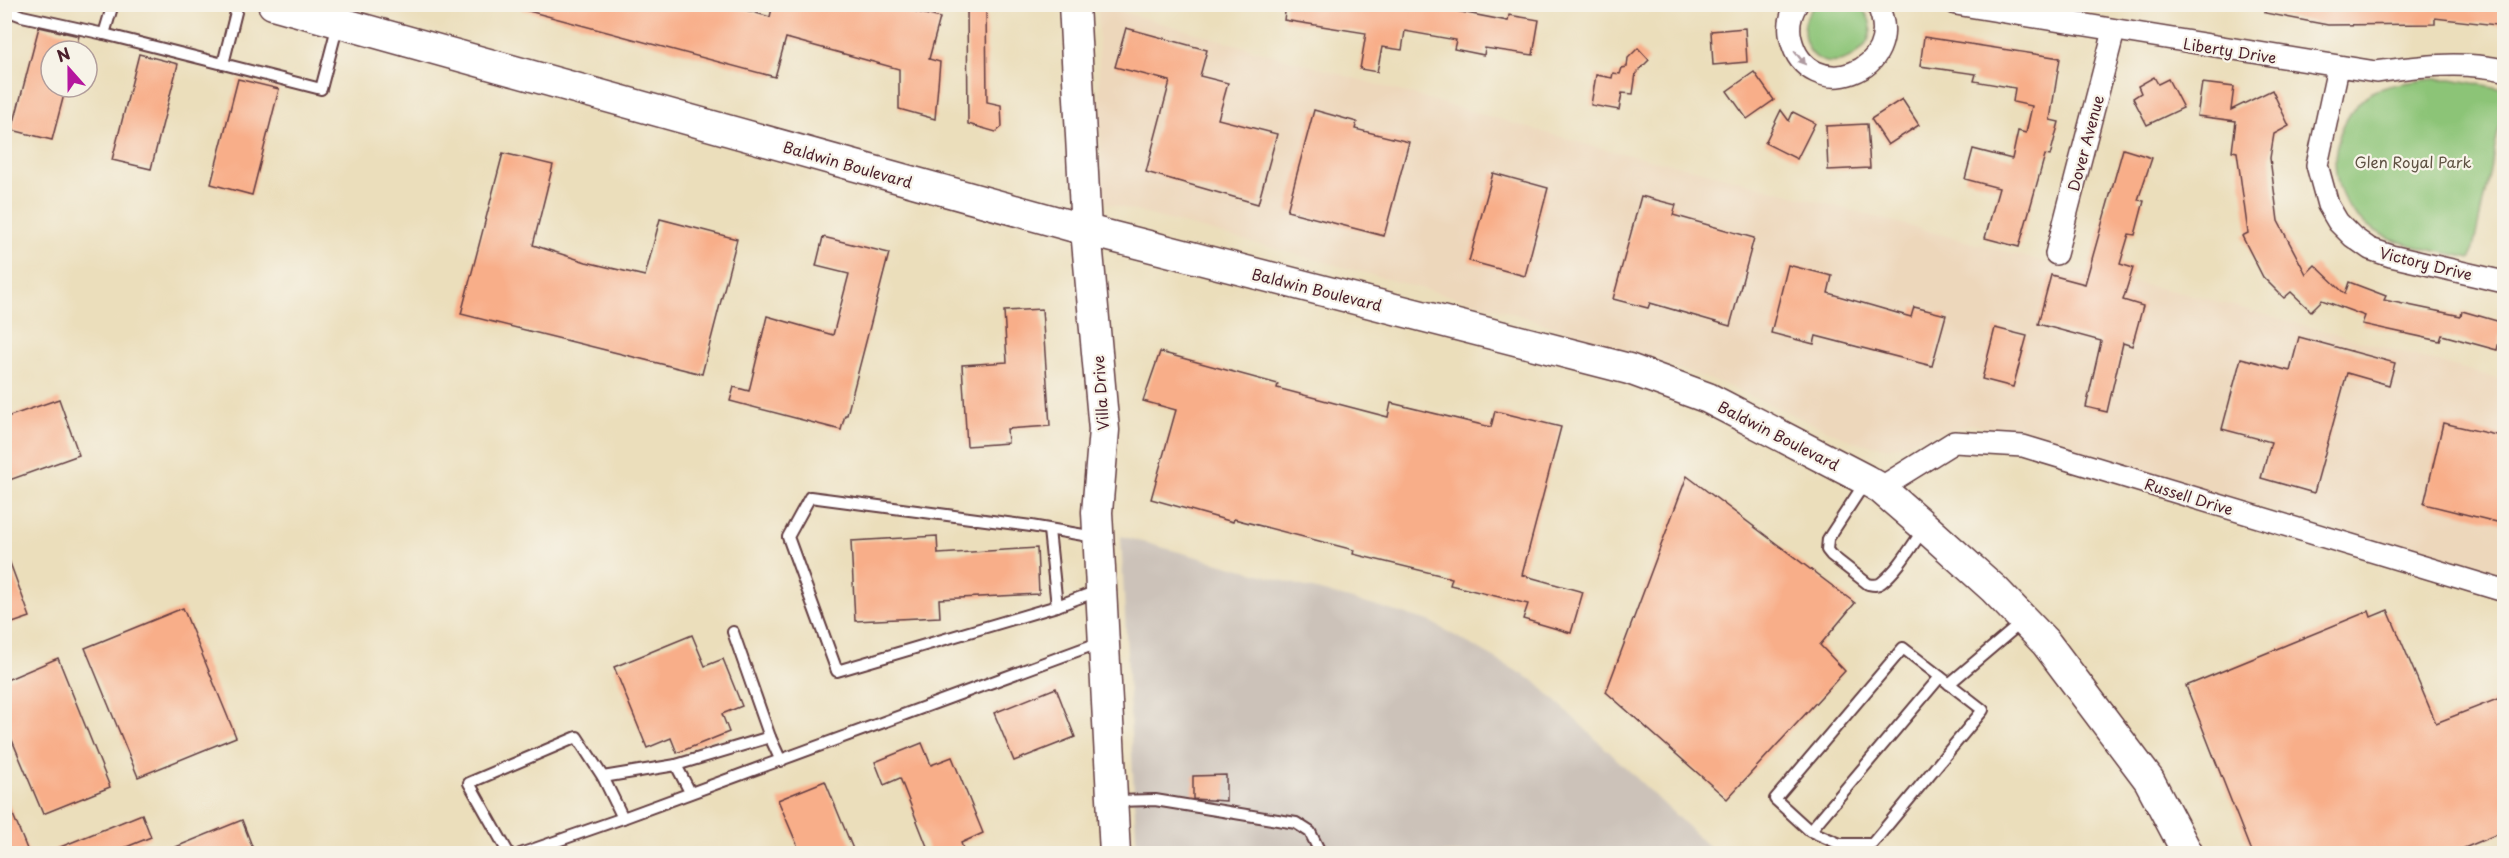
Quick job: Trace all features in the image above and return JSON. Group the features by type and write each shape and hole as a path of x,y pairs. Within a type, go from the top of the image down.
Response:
{"main road":[{"name":"Baldwin Boulevard","path":"273,4 1086,230 1629,369 1708,398 1873,484 1994,589 2046,643 2149,780 2188,854"},
{"name":"Villa Drive","path":"1074,4 1086,230 1104,430 1097,512 1115,854"}],"street":[{"path":"1797,4 1792,11 1789,31 1793,50 1805,66 1823,76 1843,77 1862,70 1876,56 1884,38 1884,18 1877,4"},
{"name":"Liberty Drive","path":"1956,4 2338,68 2376,72 2425,66 2477,64 2505,70"},
{"name":"Dover Avenue","path":"2056,254 2114,32"},
{"name":"Victory Drive","path":"2338,68 2317,165 2328,205 2338,222 2370,249 2391,256 2505,282"},
{"name":"Russell Drive","path":"1873,484 1954,442 2024,446 2505,591"}],"lane":[{"path":"12,4 14,13 22,16 104,34 321,89 338,22"},
{"path":"104,34 113,4"},
{"path":"223,64 238,4"},
{"path":"1873,484 1828,539 1827,550 1831,555 1868,584 1874,586 1880,584 1889,574 1925,527"},
{"path":"1098,537 810,497 788,537 837,671 1057,606 1101,589"},
{"path":"1049,531 1057,606"},
{"path":"1810,831 1945,681 2024,621"},
{"path":"734,632 770,737 781,760"},
{"path":"520,854 1104,640"},
{"path":"1903,648 1983,710 1872,844 1840,844 1810,831 1775,799 1903,648"},
{"path":"509,854 469,783 577,736 603,777 623,818"},
{"path":"603,777 676,765 770,737"},
{"path":"676,765 690,792"},
{"path":"1112,801 1155,800 1296,823 1310,832 1321,854"}],"shaded area":[{"path":"1098,5 1599,148 1707,172 2071,269 2201,297 2504,380 2504,578 1971,424 1888,448 1855,442 1723,384 1513,313 1102,202"},
{"path":"1121,536 1429,621 1536,682 1715,853 1137,853"}],"green space":[{"path":"1815,5 1858,5 1869,19 1870,34 1864,46 1853,56 1840,62 1825,62 1813,55 1805,39 1804,25"},
{"name":"Glen Royal Park","path":"2432,79 2452,79 2504,89 2504,105 2471,258 2396,241 2374,230 2349,208 2337,179 2335,164 2341,132 2359,102 2381,88"}],"building":[{"path":"522,4 735,4 735,7 770,17 773,4 888,4 940,18 929,59 940,62 935,119 899,109 899,69 786,38 775,77 521,9"},
{"path":"967,4 986,4 987,102 1001,105 1002,127 996,132 968,124"},
{"path":"1286,4 1377,4 1395,8 1396,4 1420,4 1508,21 1509,15 1539,20 1533,55 1485,48 1484,55 1454,49 1456,40 1405,31 1402,50 1382,47 1377,72 1360,69 1366,33 1284,20"},
{"path":"2265,4 2505,4 2505,26 2435,18 2435,24 2328,25 2265,13"},
{"path":"39,27 79,36 78,39 39,39 39,99 63,99 52,140 12,130"},
{"path":"1126,28 1207,50 1200,76 1228,83 1218,119 1277,134 1258,204 1146,172 1170,81 1115,67"},
{"path":"1745,28 1747,62 1713,65 1711,31"},
{"path":"1924,37 2060,58 2050,120 2059,122 2050,156 2045,155 2019,247 1985,238 1999,188 1965,179 1973,149 2012,159 2018,131 2026,133 2032,106 2013,102 2015,88 1974,81 1976,74 1920,66"},
{"path":"1638,48 1649,60 1636,73 1633,94 1622,93 1619,110 1591,105 1596,75 1612,78 1613,73 1620,74 1622,68 1627,67 1628,58"},
{"path":"139,54 178,64 151,169 112,160"},
{"path":"1754,72 1774,100 1747,119 1727,91"},
{"path":"2154,77 2158,84 2168,79 2183,108 2147,125 2133,98 2141,93 2138,86"},
{"path":"238,79 279,89 252,195 211,184"},
{"path":"2202,83 2234,87 2231,110 2272,90 2289,126 2274,134 2270,158 2278,221 2306,274 2315,265 2345,294 2349,282 2386,296 2384,300 2461,316 2462,311 2504,323 2497,350 2442,335 2440,341 2362,324 2365,316 2322,300 2311,311 2291,292 2284,298 2263,277 2242,236 2248,233 2237,152 2232,151 2236,121 2197,116"},
{"path":"1902,99 1919,125 1888,145 1871,119"},
{"path":"1314,110 1357,122 1355,129 1409,142 1384,236 1287,211"},
{"path":"1781,110 1789,121 1793,112 1815,123 1797,159 1765,143"},
{"path":"1867,124 1870,168 1828,170 1826,126"},
{"path":"2123,149 2152,158 2138,200 2144,201 2135,235 2129,234 2120,264 2133,268 2123,300 2143,306 2132,346 2123,343 2107,412 2086,407 2101,341 2038,324 2051,275 2085,284"},
{"path":"503,153 553,165 533,245 586,262 645,276 660,219 737,239 702,374 461,314"},
{"path":"1493,173 1548,188 1525,276 1469,261"},
{"path":"1641,196 1676,205 1673,215 1754,238 1730,326 1650,303 1648,308 1613,299"},
{"path":"823,237 889,253 847,415 845,415 841,430 730,401 734,387 749,391 767,316 833,335 849,274 816,266"},
{"path":"1788,265 1832,276 1828,293 1911,317 1914,307 1946,315 1932,366 1816,336 1814,344 1771,333"},
{"path":"1042,309 1050,426 1007,429 1008,443 967,446 962,365 1007,362 1004,311"},
{"path":"1995,328 2027,336 2013,387 1982,379"},
{"path":"2299,337 2395,363 2389,385 2347,373 2314,493 2261,478 2271,442 2222,429 2241,358 2290,371"},
{"path":"1160,352 1278,384 1277,388 1388,417 1391,403 1491,427 1495,411 1561,427 1522,575 1583,592 1571,633 1523,619 1528,604 1450,585 1452,578 1353,554 1354,550 1234,519 1233,522 1151,499 1176,410 1143,401"},
{"path":"59,399 79,455 4,482 4,418"},
{"path":"2443,423 2505,437 2505,524 2424,504"},
{"path":"1687,476 1855,603 1820,645 1845,671 1727,799 1606,692"},
{"path":"937,536 938,554 1037,548 1039,594 939,599 940,617 855,621 851,541"},
{"path":"4,552 6,552 30,617 4,626"},
{"path":"183,608 236,737 138,777 85,648"},
{"path":"2388,610 2436,723 2505,696 2505,831 2450,854 2252,854 2186,686 2369,611 2371,617"},
{"path":"692,635 705,666 723,659 742,706 722,714 729,732 677,753 671,738 647,748 614,667"},
{"path":"58,658 110,787 43,814 4,721 4,681"},
{"path":"1056,688 1075,737 1014,761 994,713"},
{"path":"922,743 931,765 952,757 983,833 961,843 965,854 930,854 900,778 884,785 875,762"},
{"path":"1226,775 1226,801 1193,799 1193,776"},
{"path":"825,781 855,854 801,854 778,800"},
{"path":"5,795 29,854 4,854"},
{"path":"142,814 151,837 109,854 43,854"},
{"path":"242,820 255,854 161,854 161,853"}]}
